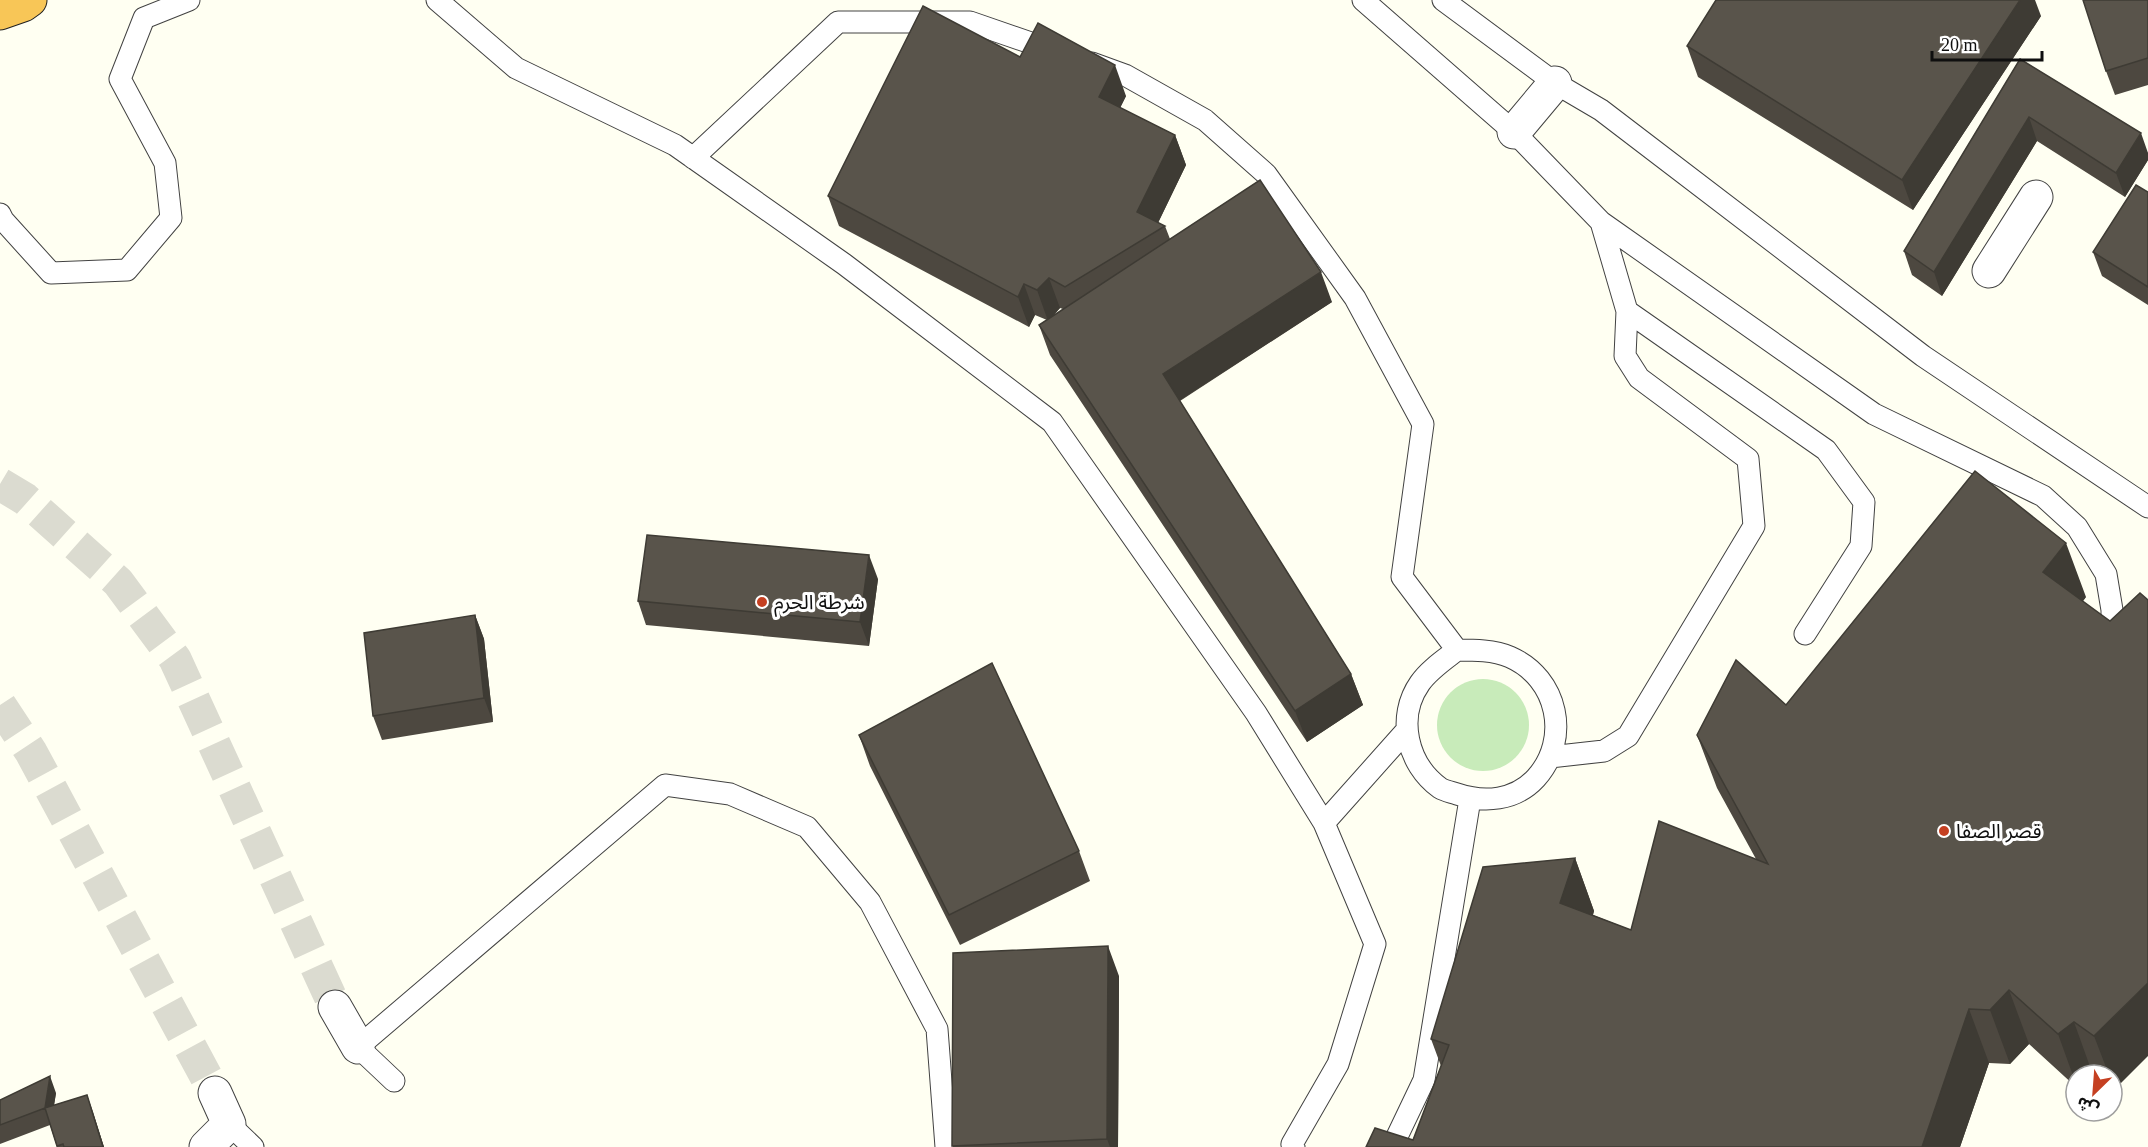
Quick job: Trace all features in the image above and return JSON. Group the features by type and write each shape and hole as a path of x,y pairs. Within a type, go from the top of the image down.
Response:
{"highway":[{"path":"0,13 23,5 30,0"}],"street":[{"path":"1514,132 1555,83"},
{"path":"1989,270 2036,197"},
{"path":"334,1007 358,1047"},
{"path":"206,1147 229,1124 215,1092"}],"lane":[{"path":"0,214 51,273 127,270 171,218 165,163 120,79 144,18 189,0"},
{"path":"437,0 516,68 675,145 844,264 1052,422 1256,713 1324,823 1375,944 1338,1064 1292,1144 1294,1147"},
{"path":"1363,0 1514,132 1601,222 1874,414 2043,496 2077,526 2106,574 2112,610 2112,646"},
{"path":"1443,0 1555,83 1601,110 1923,356 2148,507"},
{"path":"693,158 838,22 970,22 1125,75 1205,120 1266,174 1355,298 1423,424 1402,577 1457,650"},
{"path":"1550,757 1604,751 1628,736 1754,526 1748,459 1639,378 1625,356 1627,311 1601,222"},
{"path":"1627,311 1826,450 1864,502 1861,546 1804,634"},
{"path":"1457,650 1484,651 1509,656 1531,669 1546,687 1555,710 1557,734 1550,757 1536,779 1514,794 1489,801 1470,799 1442,789 1424,774 1412,753 1406,731 1409,706 1420,683 1437,665 1457,650"},
{"path":"1324,823 1406,731"},
{"path":"394,1081 358,1047 665,785 730,794 807,828 870,902 937,1029 946,1147"},
{"path":"1392,1147 1424,1080 1470,799"},
{"path":"229,1124 253,1147"}],"green space":[{"path":"1483,679 1501,682 1516,692 1526,707 1529,725 1526,743 1516,758 1501,768 1483,771 1465,768 1450,758 1440,743 1437,725 1440,707 1450,692 1465,682"}],"building":[{"path":"1716,0 2020,0 1902,180 1687,46"},
{"path":"2083,0 2148,0 2148,58 2106,71"},
{"path":"923,6 1020,57 1038,23 1115,65 1099,97 1175,135 1137,212 1165,226 1065,287 1049,278 1037,290 1024,284 1018,297 828,196"},
{"path":"2020,59 2141,133 2116,173 2029,117 1934,272 1904,251"},
{"path":"1260,180 1321,272 1163,374 1351,674 1295,711 1039,325"},
{"path":"2136,185 2148,192 2148,287 2093,252"},
{"name":"قصر الصفا","path":"1975,471 2066,543 2043,572 2110,621 2140,593 2148,600 2148,983 2094,1036 2074,1022 2058,1034 2009,990 1990,1010 1969,1009 1922,1147 1366,1147 1375,1128 1413,1140 1449,1045 1431,1039 1483,867 1575,858 1560,903 1631,930 1659,821 1768,864 1697,735 1736,660 1786,705"},
{"name":"شرطة الحرم","path":"647,535 869,555 860,622 638,601"},
{"path":"475,615 484,698 373,716 364,633"},
{"path":"992,663 1079,851 949,915 859,735"},
{"path":"1108,946 1107,1139 952,1146 953,953"},
{"path":"50,1076 45,1108 0,1125 0,1100"},
{"path":"87,1095 103,1147 64,1147 63,1144 57,1146 45,1108"}],"tunnel":[{"path":"0,484 25,499 118,582 175,659 335,1007"},
{"path":"0,705 31,752 215,1093"}],"place":[{"name":"شرطة الحرم","path":"762,602"},
{"name":"قصر الصفا","path":"1944,831"}]}
